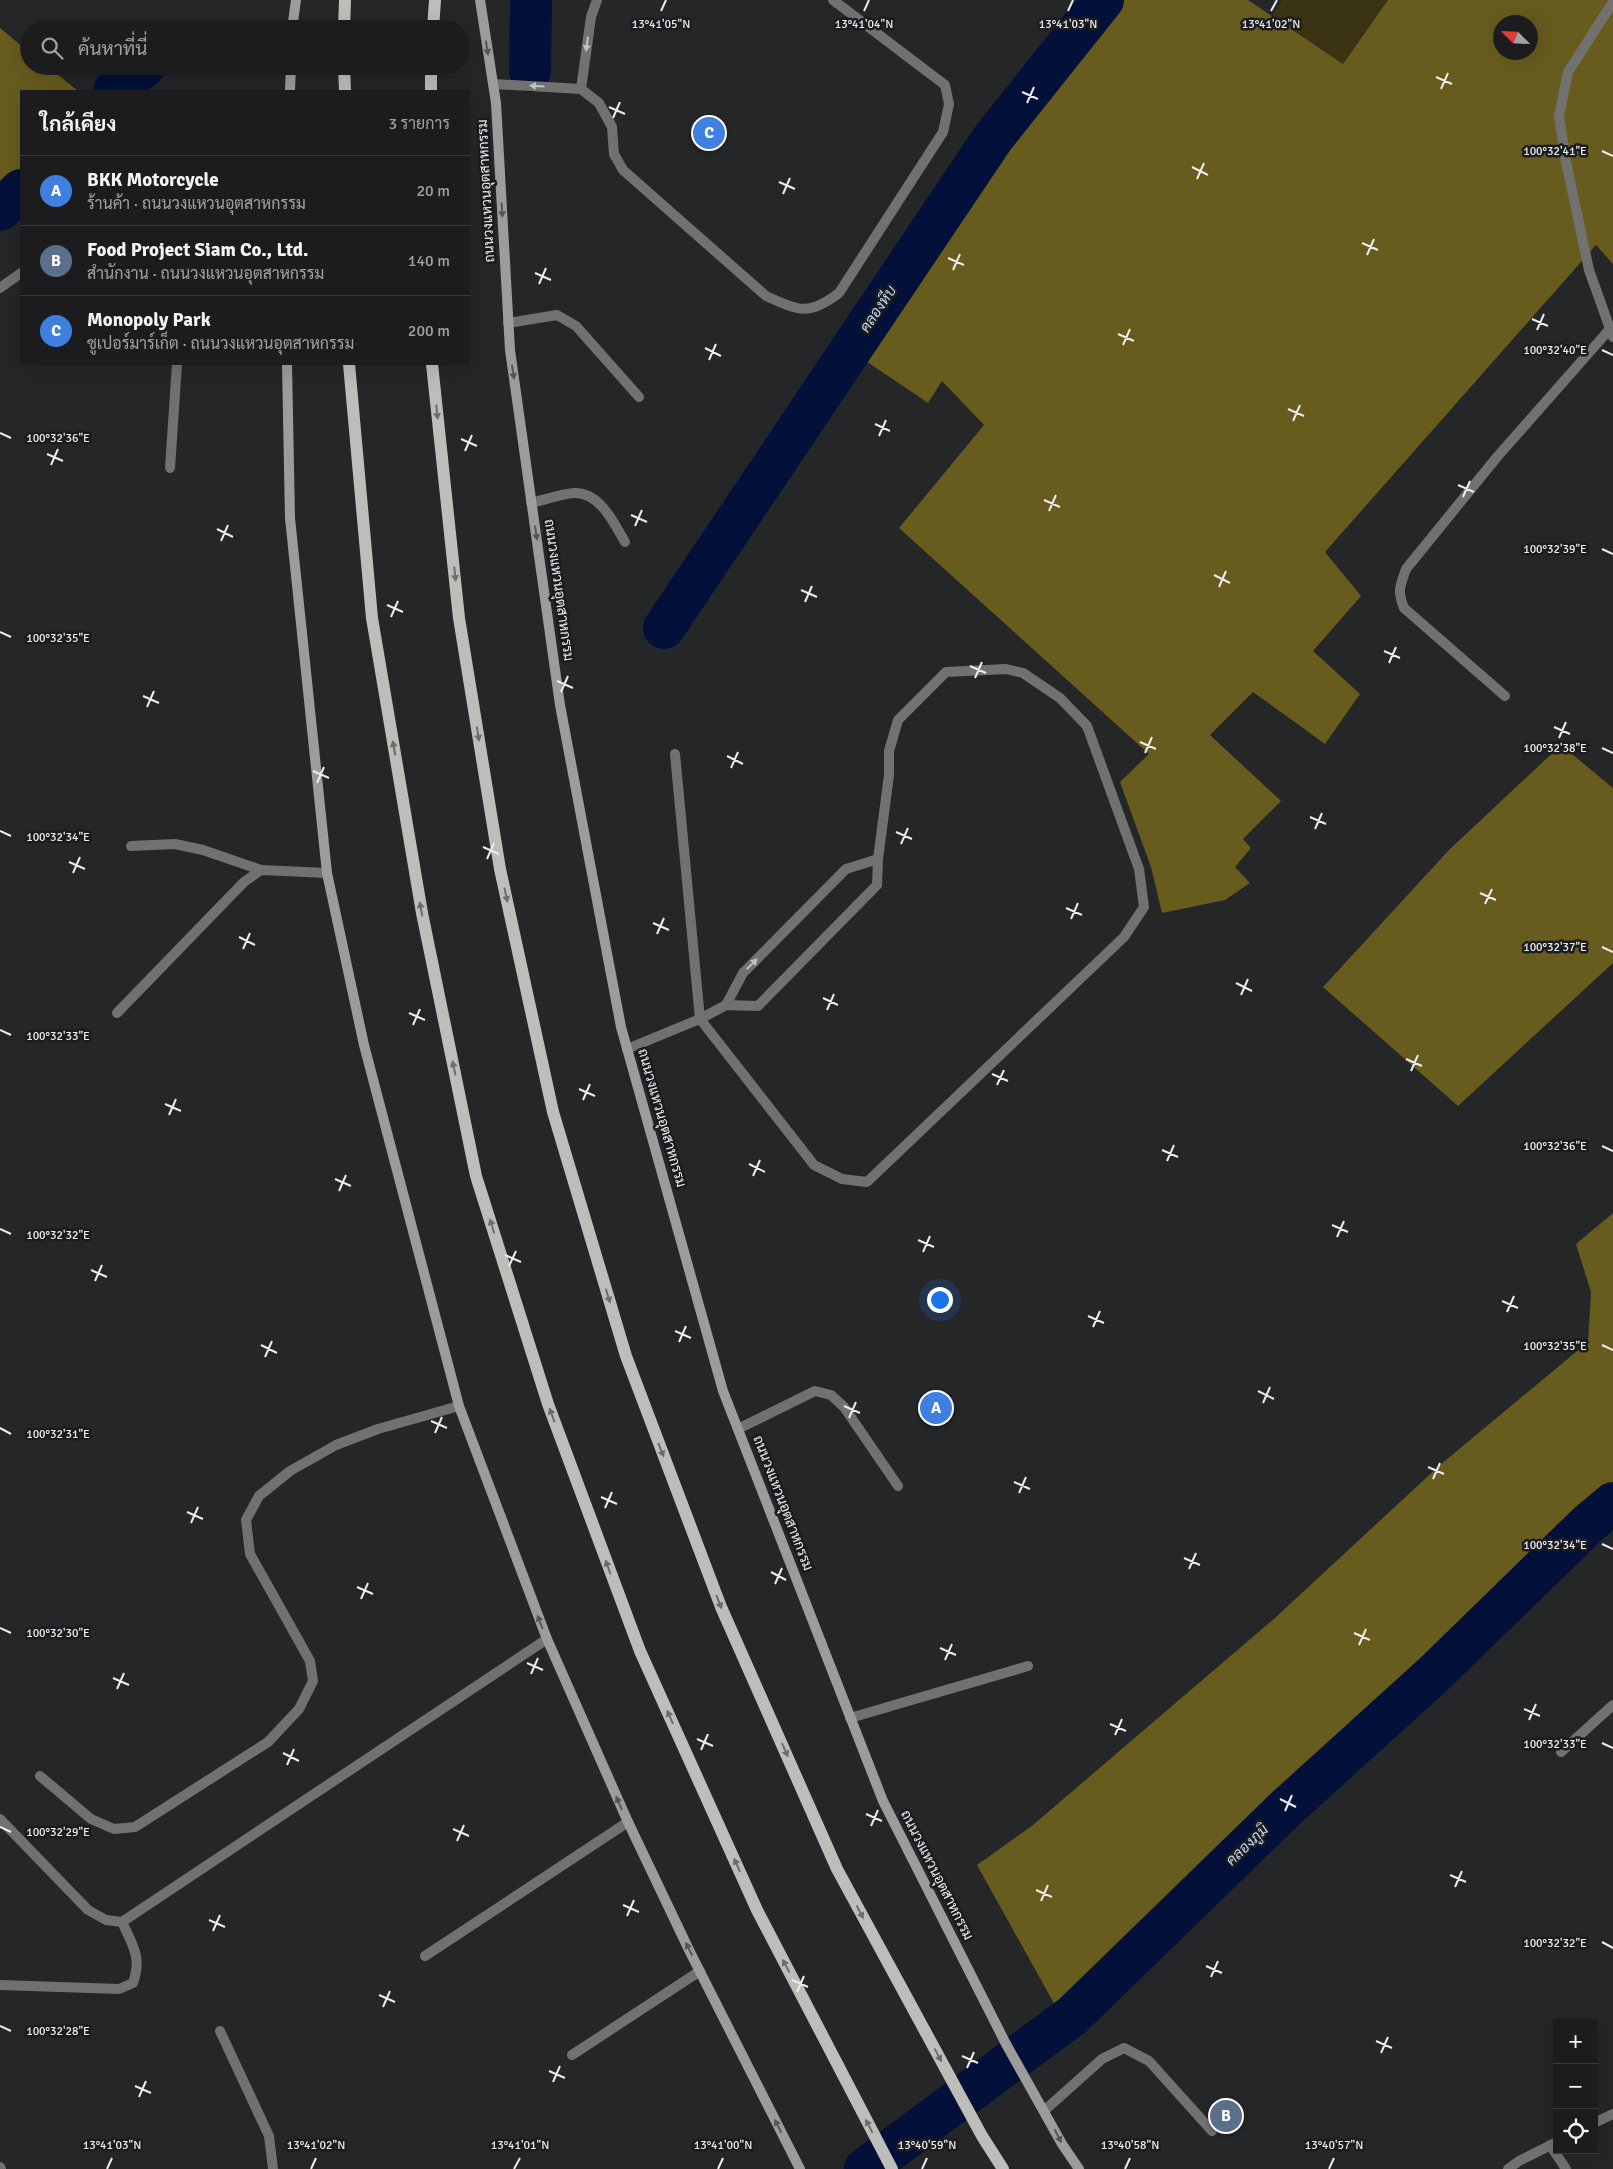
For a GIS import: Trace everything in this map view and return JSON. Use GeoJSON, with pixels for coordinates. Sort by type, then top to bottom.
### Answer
{"type":"FeatureCollection","features":[{"type":"Feature","properties":{"kind":"main road"},"geometry":{"type":"LineString","coordinates":[[293,20],[296,0]]}},
{"type":"Feature","properties":{"kind":"main road"},"geometry":{"type":"LineString","coordinates":[[344,0],[344,20]]}},
{"type":"Feature","properties":{"kind":"main road"},"geometry":{"type":"LineString","coordinates":[[434,20],[435,0]]}},
{"type":"Feature","properties":{"kind":"main road","name":"ถนนวงแหวนอุตสาหกรรม"},"geometry":{"type":"LineString","coordinates":[[480,0],[496,103],[510,350],[531,503],[560,705],[621,1027],[627,1050],[723,1391],[883,1801],[1006,2044],[1045,2110],[1062,2144],[1079,2169]]}},
{"type":"Feature","properties":{"kind":"main road"},"geometry":{"type":"LineString","coordinates":[[290,90],[291,75]]}},
{"type":"Feature","properties":{"kind":"main road"},"geometry":{"type":"LineString","coordinates":[[344,75],[345,90]]}},
{"type":"Feature","properties":{"kind":"main road"},"geometry":{"type":"LineString","coordinates":[[431,75],[431,90]]}},
{"type":"Feature","properties":{"kind":"main road"},"geometry":{"type":"LineString","coordinates":[[287,365],[290,518],[327,873],[364,1045],[459,1406],[547,1639],[628,1822],[700,1971],[800,2169]]}},
{"type":"Feature","properties":{"kind":"main road"},"geometry":{"type":"LineString","coordinates":[[349,365],[372,618],[422,913],[476,1176],[548,1404],[640,1651],[757,1910],[892,2169]]}},
{"type":"Feature","properties":{"kind":"main road"},"geometry":{"type":"LineString","coordinates":[[432,365],[459,618],[500,869],[553,1112],[629,1366],[721,1607],[837,1869],[982,2136],[1003,2169]]}},
{"type":"Feature","properties":{"kind":"street"},"geometry":{"type":"LineString","coordinates":[[581,89],[591,17],[597,0]]}},
{"type":"Feature","properties":{"kind":"street"},"geometry":{"type":"LineString","coordinates":[[493,84],[581,89],[599,103],[612,127],[614,154],[623,170],[766,296],[790,307],[810,309],[821,306],[839,294],[943,132],[949,104],[945,85],[833,0]]}},
{"type":"Feature","properties":{"kind":"street"},"geometry":{"type":"LineString","coordinates":[[1506,696],[1404,608],[1399,594],[1400,584],[1406,569],[1497,457],[1611,333],[1590,270],[1566,162],[1559,116],[1568,72],[1613,2]]}},
{"type":"Feature","properties":{"kind":"street"},"geometry":{"type":"LineString","coordinates":[[0,288],[20,274]]}},
{"type":"Feature","properties":{"kind":"street"},"geometry":{"type":"LineString","coordinates":[[508,323],[556,315],[576,326],[640,397]]}},
{"type":"Feature","properties":{"kind":"street"},"geometry":{"type":"LineString","coordinates":[[170,468],[177,365]]}},
{"type":"Feature","properties":{"kind":"street"},"geometry":{"type":"LineString","coordinates":[[531,503],[575,493],[594,498],[609,514],[626,542]]}},
{"type":"Feature","properties":{"kind":"street"},"geometry":{"type":"LineString","coordinates":[[627,1050],[700,1019],[726,1005],[758,1006],[877,885],[878,859],[889,776],[889,751],[898,720],[946,672],[1006,670],[1023,673],[1060,698],[1087,726],[1139,869],[1144,907],[1124,937],[867,1182],[842,1179],[814,1165],[700,1019],[675,754]]}},
{"type":"Feature","properties":{"kind":"street"},"geometry":{"type":"LineString","coordinates":[[131,846],[175,844],[227,857],[261,870],[327,873]]}},
{"type":"Feature","properties":{"kind":"street"},"geometry":{"type":"LineString","coordinates":[[726,1005],[743,973],[846,868],[878,859]]}},
{"type":"Feature","properties":{"kind":"street"},"geometry":{"type":"LineString","coordinates":[[117,1013],[244,882],[261,870]]}},
{"type":"Feature","properties":{"kind":"street"},"geometry":{"type":"LineString","coordinates":[[738,1429],[815,1391],[831,1395],[844,1407],[898,1486]]}},
{"type":"Feature","properties":{"kind":"street"},"geometry":{"type":"LineString","coordinates":[[40,1776],[91,1819],[114,1829],[135,1827],[268,1742],[299,1709],[313,1681],[310,1661],[250,1554],[246,1520],[255,1504],[260,1496],[290,1471],[336,1445],[378,1429],[459,1406]]}},
{"type":"Feature","properties":{"kind":"street"},"geometry":{"type":"LineString","coordinates":[[0,1819],[88,1910],[106,1920],[122,1922],[547,1639]]}},
{"type":"Feature","properties":{"kind":"street"},"geometry":{"type":"LineString","coordinates":[[850,1718],[1028,1666]]}},
{"type":"Feature","properties":{"kind":"street"},"geometry":{"type":"LineString","coordinates":[[1561,1752],[1613,1705]]}},
{"type":"Feature","properties":{"kind":"street"},"geometry":{"type":"LineString","coordinates":[[425,1956],[628,1822]]}},
{"type":"Feature","properties":{"kind":"street"},"geometry":{"type":"LineString","coordinates":[[0,1985],[119,1988],[133,1983],[138,1969],[137,1956],[122,1922]]}},
{"type":"Feature","properties":{"kind":"street"},"geometry":{"type":"LineString","coordinates":[[572,2055],[700,1971]]}},
{"type":"Feature","properties":{"kind":"street"},"geometry":{"type":"LineString","coordinates":[[220,2031],[269,2136],[273,2169]]}},
{"type":"Feature","properties":{"kind":"street"},"geometry":{"type":"LineString","coordinates":[[1045,2110],[1102,2059],[1124,2048],[1149,2061],[1212,2131]]}},
{"type":"Feature","properties":{"kind":"street"},"geometry":{"type":"LineString","coordinates":[[1598,2121],[1613,2114]]}},
{"type":"Feature","properties":{"kind":"street"},"geometry":{"type":"LineString","coordinates":[[1508,2169],[1519,2161],[1553,2144]]}},
{"type":"Feature","properties":{"kind":"street"},"geometry":{"type":"LineString","coordinates":[[1558,2154],[1566,2169]]}},
{"type":"Feature","properties":{"kind":"shaded area"},"geometry":{"type":"Polygon","coordinates":[[[1120,0],[1248,0],[1343,64],[1388,0],[1613,0],[1613,264],[1596,245],[1325,552],[1361,596],[1313,651],[1360,694],[1325,744],[1253,692],[1210,735],[1281,801],[1243,839],[1251,848],[1235,867],[1250,883],[1225,900],[1162,913],[1151,867],[1120,782],[1149,754],[899,528],[984,425],[942,381],[928,403],[863,359],[996,154],[1013,137],[1120,0]]]}},
{"type":"Feature","properties":{"kind":"shaded area"},"geometry":{"type":"Polygon","coordinates":[[[1282,0],[1388,0],[1343,64],[1272,16],[1282,0]]]}},
{"type":"Feature","properties":{"kind":"shaded area"},"geometry":{"type":"Polygon","coordinates":[[[0,28],[20,45],[20,75],[58,75],[77,90],[20,90],[20,177],[0,196],[0,28]]]}},
{"type":"Feature","properties":{"kind":"shaded area"},"geometry":{"type":"Polygon","coordinates":[[[1561,745],[1613,788],[1613,963],[1458,1106],[1323,987],[1449,850],[1561,745]]]}},
{"type":"Feature","properties":{"kind":"shaded area"},"geometry":{"type":"Polygon","coordinates":[[[1613,1213],[1613,1483],[1580,1507],[1349,1740],[1056,2007],[977,1865],[1033,1825],[1276,1617],[1440,1465],[1588,1342],[1591,1292],[1576,1244],[1613,1213]]]}},
{"type":"Feature","properties":{"kind":"waterway"},"geometry":{"type":"LineString","coordinates":[[530,71],[531,0]]}},
{"type":"Feature","properties":{"kind":"waterway","name":"คลองหีบ"},"geometry":{"type":"LineString","coordinates":[[664,628],[993,138],[1103,0]]}},
{"type":"Feature","properties":{"kind":"waterway"},"geometry":{"type":"LineString","coordinates":[[115,90],[134,75]]}},
{"type":"Feature","properties":{"kind":"waterway"},"geometry":{"type":"LineString","coordinates":[[0,210],[20,191]]}},
{"type":"Feature","properties":{"kind":"waterway","name":"คลองภูมิ"},"geometry":{"type":"LineString","coordinates":[[865,2169],[1072,2016],[1284,1810],[1435,1673],[1588,1524],[1613,1503]]}},
{"type":"Feature","properties":{"kind":"place","name":"Monopoly Park"},"geometry":{"type":"Point","coordinates":[709,133]}},
{"type":"Feature","properties":{"kind":"place","name":"BKK Motorcycle"},"geometry":{"type":"Point","coordinates":[936,1408]}},
{"type":"Feature","properties":{"kind":"place","name":"Food Project Siam Co., Ltd."},"geometry":{"type":"Point","coordinates":[1226,2116]}}]}
